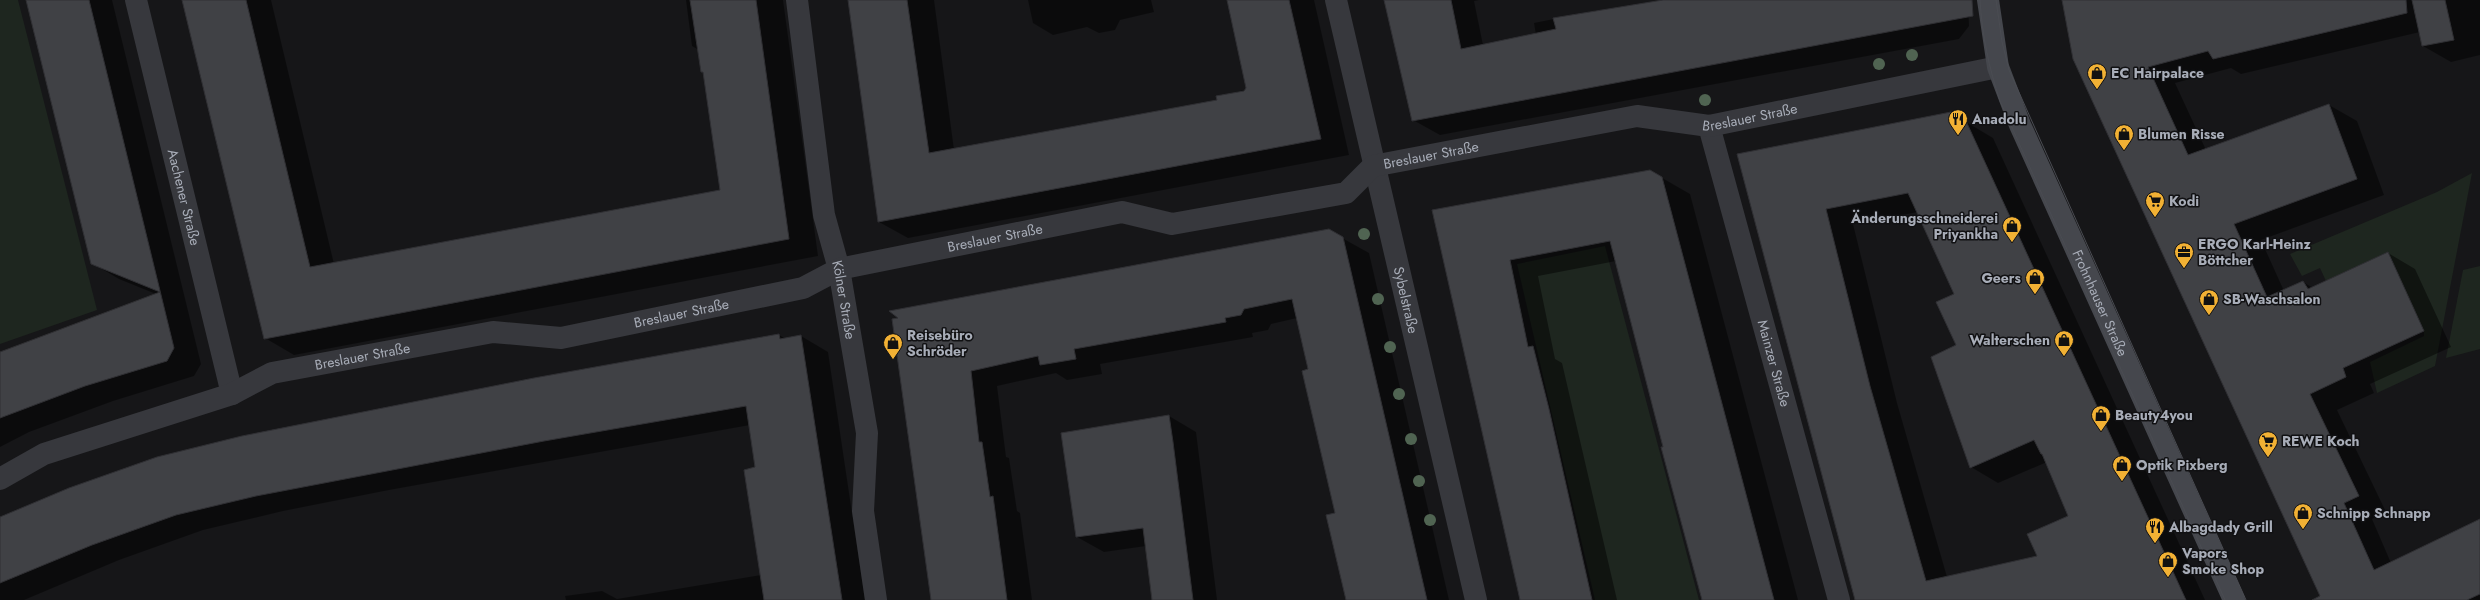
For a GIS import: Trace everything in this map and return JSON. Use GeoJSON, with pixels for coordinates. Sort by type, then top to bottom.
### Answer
{"type":"FeatureCollection","features":[{"type":"Feature","properties":{"kind":"main road","name":"Frohnhauser Straße"},"geometry":{"type":"LineString","coordinates":[[1988,0],[1998,67],[2020,125],[2234,600]]}},
{"type":"Feature","properties":{"kind":"street","name":"Aachener Straße"},"geometry":{"type":"LineString","coordinates":[[136,0],[232,394]]}},
{"type":"Feature","properties":{"kind":"street","name":"Kölner Straße"},"geometry":{"type":"LineString","coordinates":[[797,0],[824,216],[839,269],[867,432],[863,511],[876,600]]}},
{"type":"Feature","properties":{"kind":"street","name":"Sybelstraße"},"geometry":{"type":"LineString","coordinates":[[1336,0],[1373,166],[1476,600]]}},
{"type":"Feature","properties":{"kind":"street","name":"Breslauer Straße"},"geometry":{"type":"LineString","coordinates":[[0,479],[44,454],[232,394],[272,373],[493,332],[561,338],[803,288],[839,269],[1122,212],[1172,224],[1346,193],[1373,166],[1637,116],[1709,126],[1998,67]]}},
{"type":"Feature","properties":{"kind":"street","name":"Mainzer Straße"},"geometry":{"type":"LineString","coordinates":[[1709,126],[1839,600]]}},
{"type":"Feature","properties":{"kind":"shaded area"},"geometry":{"type":"Polygon","coordinates":[[[0,0],[18,0],[97,310],[0,344],[0,0]]]}},
{"type":"Feature","properties":{"kind":"shaded area"},"geometry":{"type":"Polygon","coordinates":[[[2472,173],[2435,366],[2377,393],[2370,362],[2424,336],[2424,331],[2388,252],[2326,281],[2320,268],[2302,276],[2290,254],[2437,192],[2472,173]]]}},
{"type":"Feature","properties":{"kind":"shaded area"},"geometry":{"type":"Polygon","coordinates":[[[1605,246],[1699,600],[1595,600],[1517,264],[1605,246]]]}},
{"type":"Feature","properties":{"kind":"shaded area"},"geometry":{"type":"Polygon","coordinates":[[[2480,266],[2480,349],[2446,358],[2463,270],[2480,266]]]}},
{"type":"Feature","properties":{"kind":"building"},"geometry":{"type":"Polygon","coordinates":[[[26,0],[89,0],[174,348],[167,361],[85,386],[0,418],[0,352],[160,292],[91,264],[26,0]]]}},
{"type":"Feature","properties":{"kind":"building"},"geometry":{"type":"Polygon","coordinates":[[[182,0],[246,0],[310,267],[720,190],[703,72],[701,72],[690,0],[756,0],[789,239],[264,339],[182,0]]]}},
{"type":"Feature","properties":{"kind":"building"},"geometry":{"type":"Polygon","coordinates":[[[848,0],[907,0],[929,153],[1217,100],[1216,96],[1244,91],[1246,88],[1227,0],[1289,0],[1321,139],[878,222],[848,0]]]}},
{"type":"Feature","properties":{"kind":"building"},"geometry":{"type":"Polygon","coordinates":[[[1384,0],[1451,0],[1461,49],[1556,29],[1553,18],[1663,0],[1972,0],[1973,16],[1412,121],[1384,0]]]}},
{"type":"Feature","properties":{"kind":"building"},"geometry":{"type":"Polygon","coordinates":[[[2062,0],[2406,0],[2407,13],[2213,59],[2208,51],[2148,67],[2188,155],[2329,104],[2357,179],[2234,224],[2267,297],[2303,281],[2308,289],[2388,252],[2424,331],[2343,368],[2346,377],[2310,394],[2359,496],[2344,503],[2374,570],[2480,519],[2480,594],[2467,600],[2312,600],[2320,596],[2073,59],[2062,0]]]}},
{"type":"Feature","properties":{"kind":"building"},"geometry":{"type":"Polygon","coordinates":[[[2412,0],[2445,0],[2454,40],[2422,46],[2412,0]]]}},
{"type":"Feature","properties":{"kind":"building"},"geometry":{"type":"Polygon","coordinates":[[[1951,112],[1966,121],[2186,600],[1855,600],[1737,154],[1951,112]],[[1908,193],[1826,209],[1870,386],[1926,581],[2037,556],[2027,534],[2068,516],[2042,454],[2034,440],[1970,468],[1931,357],[1956,345],[1936,302],[1954,294],[1908,193]]]}},
{"type":"Feature","properties":{"kind":"building"},"geometry":{"type":"Polygon","coordinates":[[[1650,170],[1662,177],[1774,600],[1702,600],[1661,447],[1663,447],[1610,241],[1510,260],[1528,347],[1533,346],[1549,409],[1592,600],[1520,600],[1432,210],[1650,170]]]}},
{"type":"Feature","properties":{"kind":"building"},"geometry":{"type":"Polygon","coordinates":[[[1329,229],[1343,237],[1427,600],[1346,600],[1326,515],[1335,513],[1302,371],[1308,369],[1292,299],[1244,309],[1241,315],[1225,318],[1226,322],[1074,349],[1076,359],[1040,365],[1038,356],[971,371],[979,442],[982,442],[990,497],[993,496],[1007,600],[931,600],[892,319],[898,318],[889,311],[1329,229]]]}},
{"type":"Feature","properties":{"kind":"building"},"geometry":{"type":"Polygon","coordinates":[[[779,334],[780,339],[801,335],[842,600],[764,600],[744,470],[755,467],[746,406],[544,441],[256,496],[176,515],[92,545],[0,583],[0,517],[69,488],[157,457],[242,436],[534,378],[779,334]]]}},
{"type":"Feature","properties":{"kind":"building"},"geometry":{"type":"Polygon","coordinates":[[[1169,415],[1193,600],[1152,600],[1143,528],[1076,537],[1061,433],[1169,415]]]}},
{"type":"Feature","properties":{"kind":"tram line"},"geometry":{"type":"LineString","coordinates":[[1980,0],[1982,26],[2000,101],[2225,600]]}},
{"type":"Feature","properties":{"kind":"tram line"},"geometry":{"type":"LineString","coordinates":[[1996,0],[2002,42],[2009,70],[2246,600]]}},
{"type":"Feature","properties":{"kind":"place","name":"EC Hairpalace"},"geometry":{"type":"Point","coordinates":[2097,90]}},
{"type":"Feature","properties":{"kind":"place","name":"Anadolu"},"geometry":{"type":"Point","coordinates":[1958,136]}},
{"type":"Feature","properties":{"kind":"place","name":"Blumen Risse"},"geometry":{"type":"Point","coordinates":[2124,151]}},
{"type":"Feature","properties":{"kind":"place","name":"Kodi"},"geometry":{"type":"Point","coordinates":[2155,218]}},
{"type":"Feature","properties":{"kind":"place","name":"Änderungsschneiderei Priyankha"},"geometry":{"type":"Point","coordinates":[2012,243]}},
{"type":"Feature","properties":{"kind":"place","name":"ERGO Karl-Heinz Böttcher"},"geometry":{"type":"Point","coordinates":[2184,269]}},
{"type":"Feature","properties":{"kind":"place","name":"Geers"},"geometry":{"type":"Point","coordinates":[2035,295]}},
{"type":"Feature","properties":{"kind":"place","name":"SB-Waschsalon"},"geometry":{"type":"Point","coordinates":[2209,316]}},
{"type":"Feature","properties":{"kind":"place","name":"Walterschen"},"geometry":{"type":"Point","coordinates":[2064,357]}},
{"type":"Feature","properties":{"kind":"place","name":"Reisebüro Schröder"},"geometry":{"type":"Point","coordinates":[893,360]}},
{"type":"Feature","properties":{"kind":"place","name":"Beauty4you"},"geometry":{"type":"Point","coordinates":[2101,432]}},
{"type":"Feature","properties":{"kind":"place","name":"REWE Koch"},"geometry":{"type":"Point","coordinates":[2268,458]}},
{"type":"Feature","properties":{"kind":"place","name":"Optik Pixberg"},"geometry":{"type":"Point","coordinates":[2122,482]}},
{"type":"Feature","properties":{"kind":"place","name":"Schnipp Schnapp"},"geometry":{"type":"Point","coordinates":[2303,530]}},
{"type":"Feature","properties":{"kind":"place","name":"Albagdady Grill"},"geometry":{"type":"Point","coordinates":[2155,544]}},
{"type":"Feature","properties":{"kind":"place","name":"Vapors Smoke Shop"},"geometry":{"type":"Point","coordinates":[2168,578]}}]}
